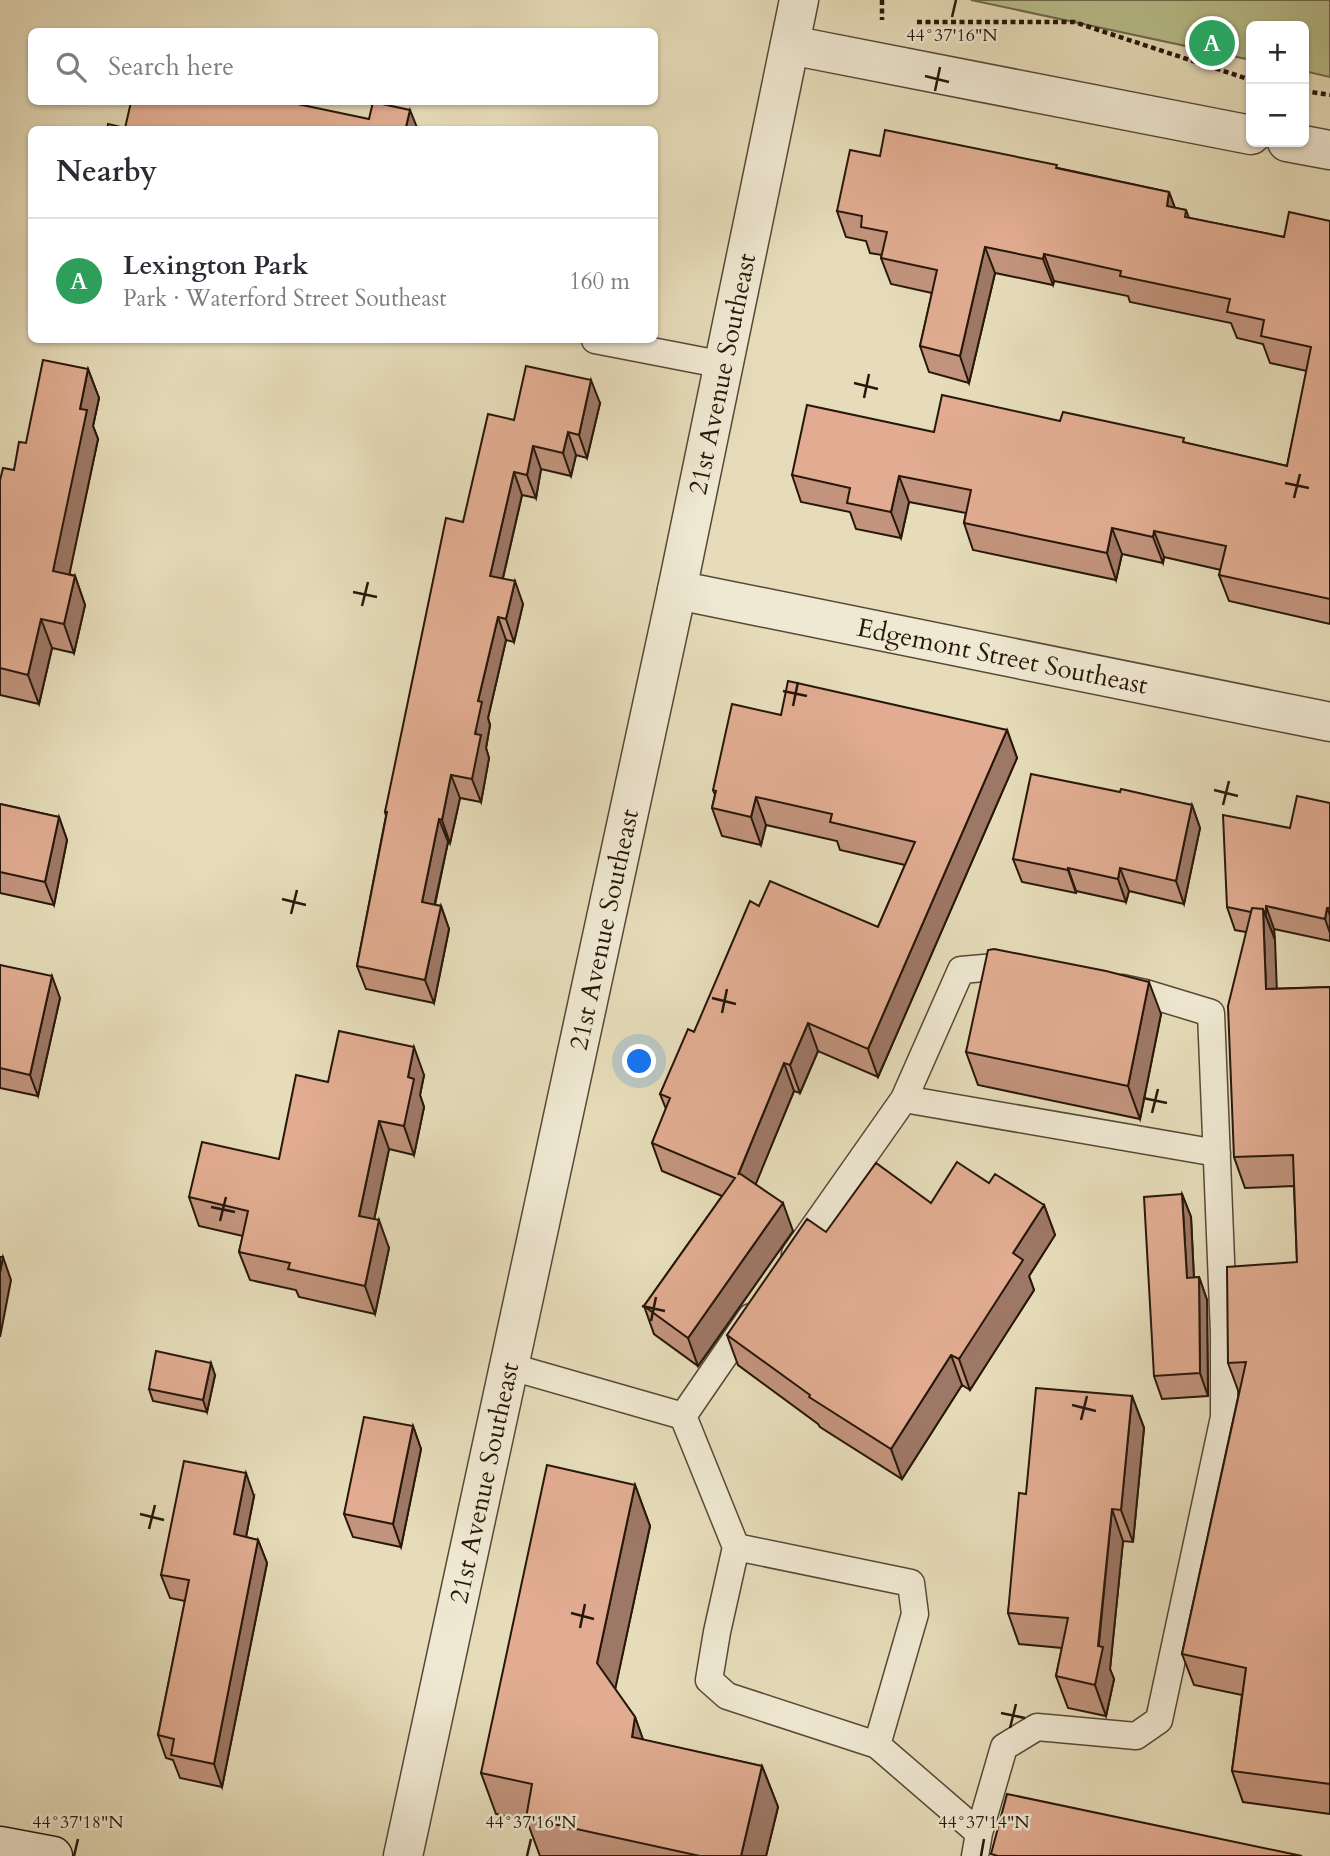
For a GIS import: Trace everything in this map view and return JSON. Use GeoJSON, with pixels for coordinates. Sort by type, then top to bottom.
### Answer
{"type":"FeatureCollection","features":[{"type":"Feature","properties":{"kind":"street","name":"21st Avenue Southeast"},"geometry":{"type":"LineString","coordinates":[[403,1856],[677,590],[799,0]]}},
{"type":"Feature","properties":{"kind":"street"},"geometry":{"type":"LineString","coordinates":[[790,44],[1246,134]]}},
{"type":"Feature","properties":{"kind":"street"},"geometry":{"type":"LineString","coordinates":[[1309,146],[1330,150]]}},
{"type":"Feature","properties":{"kind":"street","name":"Edgemont Street Southeast"},"geometry":{"type":"LineString","coordinates":[[677,590],[1330,722]]}},
{"type":"Feature","properties":{"kind":"street"},"geometry":{"type":"LineString","coordinates":[[0,1846],[53,1856]]}},
{"type":"Feature","properties":{"kind":"lane"},"geometry":{"type":"LineString","coordinates":[[610,343],[724,365]]}},
{"type":"Feature","properties":{"kind":"lane"},"geometry":{"type":"LineString","coordinates":[[785,1269],[904,1099],[961,970],[1007,965],[1045,973]]}},
{"type":"Feature","properties":{"kind":"lane"},"geometry":{"type":"LineString","coordinates":[[682,1416],[736,1547],[709,1680],[727,1696],[877,1745],[977,1844],[1004,1747],[1037,1727],[1136,1736],[1158,1720],[1224,1417],[1224,1333],[1211,1013],[1145,993],[1095,983]]}},
{"type":"Feature","properties":{"kind":"lane"},"geometry":{"type":"LineString","coordinates":[[904,1099],[1217,1153]]}},
{"type":"Feature","properties":{"kind":"lane"},"geometry":{"type":"LineString","coordinates":[[682,1416],[761,1303]]}},
{"type":"Feature","properties":{"kind":"lane"},"geometry":{"type":"LineString","coordinates":[[508,1366],[682,1416]]}},
{"type":"Feature","properties":{"kind":"lane"},"geometry":{"type":"LineString","coordinates":[[736,1547],[911,1583],[915,1614],[877,1745]]}},
{"type":"Feature","properties":{"kind":"path"},"geometry":{"type":"LineString","coordinates":[[882,0],[882,22]]}},
{"type":"Feature","properties":{"kind":"path"},"geometry":{"type":"LineString","coordinates":[[909,22],[1074,22],[1246,78]]}},
{"type":"Feature","properties":{"kind":"path"},"geometry":{"type":"LineString","coordinates":[[1309,92],[1330,94]]}},
{"type":"Feature","properties":{"kind":"green space"},"geometry":{"type":"Polygon","coordinates":[[[971,0],[1330,0],[1330,77],[1309,72],[1309,21],[1246,21],[1246,59],[971,0]]]}},
{"type":"Feature","properties":{"kind":"building"},"geometry":{"type":"Polygon","coordinates":[[[130,105],[302,105],[369,119],[372,105],[410,110],[406,126],[125,126],[130,105]]]}},
{"type":"Feature","properties":{"kind":"building"},"geometry":{"type":"Polygon","coordinates":[[[885,130],[1057,165],[1056,168],[1169,192],[1167,206],[1186,210],[1185,217],[1284,237],[1289,212],[1330,221],[1330,599],[1219,575],[1226,546],[1154,531],[1153,537],[1112,528],[1107,553],[964,523],[971,490],[899,476],[891,512],[847,503],[850,488],[792,475],[807,405],[934,432],[942,395],[1060,421],[1063,412],[1184,438],[1183,442],[1287,466],[1311,347],[1261,336],[1264,320],[1227,312],[1230,299],[1120,276],[1121,271],[1044,254],[1043,259],[985,247],[960,356],[920,346],[937,270],[881,258],[887,232],[861,227],[862,216],[837,211],[850,150],[880,156],[885,130]]]}},
{"type":"Feature","properties":{"kind":"building"},"geometry":{"type":"Polygon","coordinates":[[[43,360],[88,369],[80,409],[87,410],[53,571],[75,576],[64,624],[41,619],[28,675],[0,668],[0,480],[3,468],[14,470],[19,442],[26,443],[43,360]]]}},
{"type":"Feature","properties":{"kind":"building"},"geometry":{"type":"Polygon","coordinates":[[[526,366],[591,380],[579,435],[568,432],[563,453],[533,446],[527,475],[514,472],[490,576],[515,581],[506,619],[498,617],[478,701],[482,702],[475,734],[481,735],[472,779],[451,775],[442,820],[439,819],[422,902],[441,906],[425,980],[357,966],[385,812],[446,518],[463,522],[488,414],[514,420],[526,366]]]}},
{"type":"Feature","properties":{"kind":"building"},"geometry":{"type":"Polygon","coordinates":[[[788,681],[1007,730],[868,1049],[808,1023],[790,1065],[784,1063],[738,1175],[739,1173],[783,1203],[688,1338],[644,1306],[735,1178],[652,1143],[670,1098],[660,1094],[688,1029],[694,1032],[750,901],[759,906],[770,881],[878,927],[915,842],[830,822],[832,814],[756,797],[751,817],[712,808],[716,791],[713,790],[732,704],[781,715],[788,681]]]}},
{"type":"Feature","properties":{"kind":"building"},"geometry":{"type":"Polygon","coordinates":[[[1031,774],[1120,792],[1121,789],[1192,805],[1176,881],[1120,868],[1118,879],[1013,859],[1031,774]]]}},
{"type":"Feature","properties":{"kind":"building"},"geometry":{"type":"Polygon","coordinates":[[[1297,796],[1330,803],[1330,908],[1327,908],[1325,919],[1266,906],[1266,916],[1263,909],[1252,908],[1251,912],[1227,907],[1223,815],[1290,828],[1297,796]]]}},
{"type":"Feature","properties":{"kind":"building"},"geometry":{"type":"Polygon","coordinates":[[[0,804],[59,817],[45,882],[0,872],[0,804]]]}},
{"type":"Feature","properties":{"kind":"building"},"geometry":{"type":"Polygon","coordinates":[[[1252,908],[1263,909],[1266,989],[1330,987],[1330,1784],[1232,1771],[1246,1668],[1182,1654],[1246,1362],[1228,1363],[1227,1267],[1297,1262],[1293,1155],[1234,1157],[1228,1006],[1252,908]]]}},
{"type":"Feature","properties":{"kind":"building"},"geometry":{"type":"Polygon","coordinates":[[[994,949],[1149,982],[1128,1086],[966,1052],[988,950],[994,949]]]}},
{"type":"Feature","properties":{"kind":"building"},"geometry":{"type":"Polygon","coordinates":[[[0,965],[52,976],[30,1075],[0,1068],[0,965]]]}},
{"type":"Feature","properties":{"kind":"building"},"geometry":{"type":"Polygon","coordinates":[[[339,1031],[414,1047],[408,1077],[414,1079],[404,1126],[379,1121],[359,1216],[379,1220],[365,1286],[288,1269],[290,1263],[239,1252],[248,1211],[189,1197],[202,1142],[279,1159],[296,1075],[328,1082],[339,1031]]]}},
{"type":"Feature","properties":{"kind":"building"},"geometry":{"type":"Polygon","coordinates":[[[957,1162],[989,1183],[995,1174],[1044,1205],[1013,1253],[1023,1260],[959,1359],[951,1355],[891,1449],[809,1397],[810,1395],[727,1335],[807,1219],[826,1232],[876,1163],[931,1203],[957,1162]]]}},
{"type":"Feature","properties":{"kind":"building"},"geometry":{"type":"Polygon","coordinates":[[[1182,1194],[1187,1278],[1199,1277],[1200,1373],[1154,1376],[1144,1197],[1182,1194]]]}},
{"type":"Feature","properties":{"kind":"building"},"geometry":{"type":"Polygon","coordinates":[[[156,1351],[211,1363],[203,1400],[149,1389],[156,1351]]]}},
{"type":"Feature","properties":{"kind":"building"},"geometry":{"type":"Polygon","coordinates":[[[1036,1388],[1132,1396],[1121,1510],[1112,1509],[1098,1646],[1103,1647],[1095,1685],[1056,1676],[1068,1618],[1008,1613],[1019,1493],[1026,1494],[1036,1388]]]}},
{"type":"Feature","properties":{"kind":"building"},"geometry":{"type":"Polygon","coordinates":[[[364,1417],[413,1426],[393,1524],[344,1514],[364,1417]]]}},
{"type":"Feature","properties":{"kind":"building"},"geometry":{"type":"Polygon","coordinates":[[[184,1461],[246,1473],[234,1534],[258,1540],[214,1764],[171,1755],[174,1739],[158,1735],[189,1580],[161,1575],[184,1461]]]}},
{"type":"Feature","properties":{"kind":"building"},"geometry":{"type":"Polygon","coordinates":[[[547,1465],[635,1485],[597,1663],[635,1717],[632,1737],[762,1766],[741,1856],[700,1856],[526,1818],[532,1784],[481,1773],[547,1465]]]}},
{"type":"Feature","properties":{"kind":"building"},"geometry":{"type":"Polygon","coordinates":[[[1007,1794],[1302,1856],[998,1856],[991,1854],[1007,1794]]]}},
{"type":"Feature","properties":{"kind":"place","name":"Lexington Park"},"geometry":{"type":"Point","coordinates":[1212,43]}}]}
